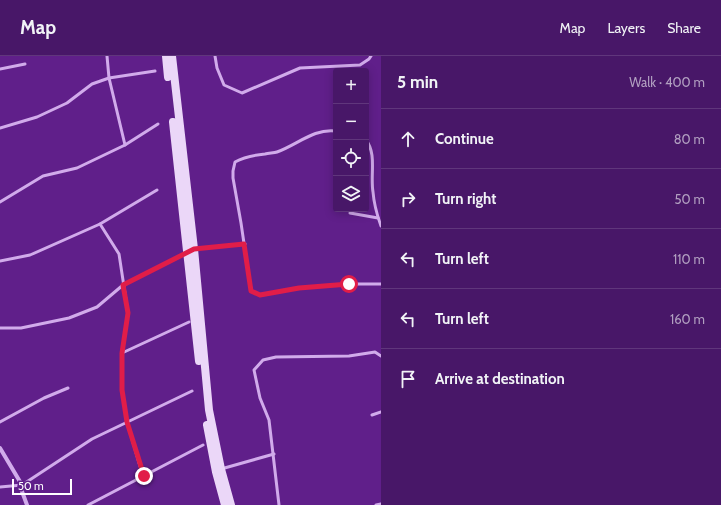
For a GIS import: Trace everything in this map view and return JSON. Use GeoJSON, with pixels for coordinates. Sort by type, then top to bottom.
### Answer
{"type":"FeatureCollection","features":[{"type":"Feature","properties":{"kind":"main road"},"geometry":{"type":"LineString","coordinates":[[166,56],[209,410],[221,469],[231,505]]}},
{"type":"Feature","properties":{"kind":"main road"},"geometry":{"type":"LineString","coordinates":[[172,56],[205,414],[216,472],[225,505]]}},
{"type":"Feature","properties":{"kind":"street"},"geometry":{"type":"LineString","coordinates":[[0,448],[22,485],[20,486],[27,505]]}},
{"type":"Feature","properties":{"kind":"lane"},"geometry":{"type":"LineString","coordinates":[[107,56],[109,78],[126,145]]}},
{"type":"Feature","properties":{"kind":"lane"},"geometry":{"type":"LineString","coordinates":[[215,56],[217,68],[224,85],[242,93],[300,68],[327,66],[350,67],[360,65],[371,56]]}},
{"type":"Feature","properties":{"kind":"lane"},"geometry":{"type":"LineString","coordinates":[[0,69],[25,64]]}},
{"type":"Feature","properties":{"kind":"lane"},"geometry":{"type":"LineString","coordinates":[[0,128],[37,117],[67,103],[92,84],[109,78],[155,71]]}},
{"type":"Feature","properties":{"kind":"lane"},"geometry":{"type":"LineString","coordinates":[[0,202],[43,176],[77,168],[126,145],[158,124]]}},
{"type":"Feature","properties":{"kind":"lane"},"geometry":{"type":"LineString","coordinates":[[333,130],[316,133],[277,152],[243,158],[235,162],[233,178],[251,291],[260,295],[299,288],[349,284],[381,284]]}},
{"type":"Feature","properties":{"kind":"lane"},"geometry":{"type":"LineString","coordinates":[[369,144],[372,149],[372,191],[381,226]]}},
{"type":"Feature","properties":{"kind":"lane"},"geometry":{"type":"LineString","coordinates":[[0,262],[30,255],[100,224],[156,190]]}},
{"type":"Feature","properties":{"kind":"lane"},"geometry":{"type":"LineString","coordinates":[[350,213],[378,218]]}},
{"type":"Feature","properties":{"kind":"lane"},"geometry":{"type":"LineString","coordinates":[[100,224],[119,254],[128,313],[122,353],[122,390],[127,422],[144,476]]}},
{"type":"Feature","properties":{"kind":"lane"},"geometry":{"type":"LineString","coordinates":[[0,328],[21,328],[69,318],[97,306],[123,285],[190,251],[244,244]]}},
{"type":"Feature","properties":{"kind":"lane"},"geometry":{"type":"LineString","coordinates":[[122,353],[189,322]]}},
{"type":"Feature","properties":{"kind":"lane"},"geometry":{"type":"LineString","coordinates":[[279,505],[269,420],[260,398],[254,370],[263,360],[276,357],[349,356],[375,352],[381,356]]}},
{"type":"Feature","properties":{"kind":"lane"},"geometry":{"type":"LineString","coordinates":[[0,422],[44,398],[68,388]]}},
{"type":"Feature","properties":{"kind":"lane"},"geometry":{"type":"LineString","coordinates":[[0,487],[22,485],[92,439],[192,391]]}},
{"type":"Feature","properties":{"kind":"lane"},"geometry":{"type":"LineString","coordinates":[[372,415],[381,412]]}},
{"type":"Feature","properties":{"kind":"lane"},"geometry":{"type":"LineString","coordinates":[[88,505],[202,445]]}},
{"type":"Feature","properties":{"kind":"lane"},"geometry":{"type":"LineString","coordinates":[[221,469],[274,454]]}},
{"type":"Feature","properties":{"kind":"lane"},"geometry":{"type":"LineString","coordinates":[[376,505],[381,504]]}},
{"type":"Feature","properties":{"kind":"route"},"geometry":{"type":"LineString","coordinates":[[144,476],[127,422],[122,390],[122,353],[128,313],[123,285],[194,249],[244,244],[251,291],[260,295],[299,288],[349,284]]}}]}
